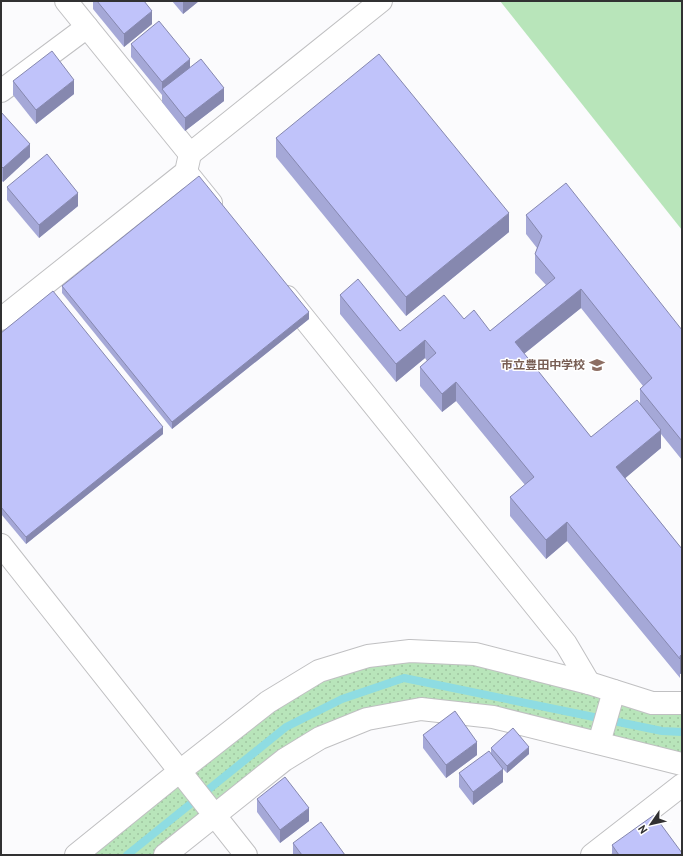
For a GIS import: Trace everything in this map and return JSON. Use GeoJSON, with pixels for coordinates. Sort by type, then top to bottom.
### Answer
{"type":"FeatureCollection","features":[{"type":"Feature","properties":{"kind":"street"},"geometry":{"type":"LineString","coordinates":[[66,1],[188,163],[221,216]]}},
{"type":"Feature","properties":{"kind":"street"},"geometry":{"type":"LineString","coordinates":[[1,319],[381,1]]}},
{"type":"Feature","properties":{"kind":"street"},"geometry":{"type":"LineString","coordinates":[[1,91],[87,27]]}},
{"type":"Feature","properties":{"kind":"street"},"geometry":{"type":"LineString","coordinates":[[276,284],[566,644],[589,684]]}},
{"type":"Feature","properties":{"kind":"street"},"geometry":{"type":"LineString","coordinates":[[1,545],[246,855]]}},
{"type":"Feature","properties":{"kind":"street"},"geometry":{"type":"LineString","coordinates":[[76,855],[268,702],[319,671],[368,656],[410,651],[474,654],[652,702],[682,703]]}},
{"type":"Feature","properties":{"kind":"street"},"geometry":{"type":"LineString","coordinates":[[599,742],[614,691]]}},
{"type":"Feature","properties":{"kind":"street"},"geometry":{"type":"LineString","coordinates":[[165,855],[284,760],[320,738],[367,718],[421,709],[493,717],[599,742],[682,764]]}},
{"type":"Feature","properties":{"kind":"street"},"geometry":{"type":"LineString","coordinates":[[592,855],[682,785]]}},
{"type":"Feature","properties":{"kind":"green space"},"geometry":{"type":"Polygon","coordinates":[[[500,1],[682,1],[682,230],[500,1]]]}},
{"type":"Feature","properties":{"kind":"green space"},"geometry":{"type":"Polygon","coordinates":[[[449,653],[682,703],[682,764],[467,714],[367,719],[284,760],[165,855],[78,855],[319,671],[449,653]]]}},
{"type":"Feature","properties":{"kind":"building"},"geometry":{"type":"Polygon","coordinates":[[[97,1],[144,1],[152,11],[124,34],[97,1]]]}},
{"type":"Feature","properties":{"kind":"building"},"geometry":{"type":"Polygon","coordinates":[[[159,21],[190,59],[162,82],[131,44],[159,21]]]}},
{"type":"Feature","properties":{"kind":"building"},"geometry":{"type":"Polygon","coordinates":[[[52,51],[74,80],[36,110],[13,81],[52,51]]]}},
{"type":"Feature","properties":{"kind":"building"},"geometry":{"type":"Polygon","coordinates":[[[379,54],[509,213],[406,297],[276,138],[379,54]]]}},
{"type":"Feature","properties":{"kind":"building"},"geometry":{"type":"Polygon","coordinates":[[[201,59],[224,88],[185,118],[162,89],[201,59]]]}},
{"type":"Feature","properties":{"kind":"building"},"geometry":{"type":"Polygon","coordinates":[[[1,112],[30,144],[3,168],[1,166],[1,112]]]}},
{"type":"Feature","properties":{"kind":"building"},"geometry":{"type":"Polygon","coordinates":[[[47,154],[78,193],[39,225],[7,187],[47,154]]]}},
{"type":"Feature","properties":{"kind":"building"},"geometry":{"type":"Polygon","coordinates":[[[199,176],[309,312],[172,422],[62,286],[199,176]]]}},
{"type":"Feature","properties":{"kind":"building"},"geometry":{"type":"Polygon","coordinates":[[[566,183],[682,330],[682,441],[640,389],[652,378],[581,289],[515,342],[591,437],[637,400],[661,430],[616,467],[682,549],[682,654],[680,659],[567,522],[546,540],[510,497],[534,477],[456,382],[442,394],[420,367],[436,353],[425,340],[396,364],[340,295],[358,279],[400,331],[444,295],[464,319],[474,310],[490,331],[555,278],[535,254],[542,236],[526,215],[566,183]]]}},
{"type":"Feature","properties":{"kind":"building"},"geometry":{"type":"Polygon","coordinates":[[[53,291],[163,427],[26,537],[1,507],[1,333],[53,291]]]}},
{"type":"Feature","properties":{"kind":"building"},"geometry":{"type":"Polygon","coordinates":[[[455,711],[477,742],[446,765],[423,735],[455,711]]]}},
{"type":"Feature","properties":{"kind":"building"},"geometry":{"type":"Polygon","coordinates":[[[513,728],[529,747],[507,766],[491,748],[513,728]]]}},
{"type":"Feature","properties":{"kind":"building"},"geometry":{"type":"Polygon","coordinates":[[[489,751],[503,769],[473,792],[459,773],[489,751]]]}},
{"type":"Feature","properties":{"kind":"building"},"geometry":{"type":"Polygon","coordinates":[[[285,777],[309,808],[280,830],[257,799],[285,777]]]}},
{"type":"Feature","properties":{"kind":"building"},"geometry":{"type":"Polygon","coordinates":[[[654,815],[682,855],[619,855],[612,845],[654,815]]]}},
{"type":"Feature","properties":{"kind":"building"},"geometry":{"type":"Polygon","coordinates":[[[321,822],[345,855],[302,855],[293,843],[321,822]]]}},
{"type":"Feature","properties":{"kind":"waterway"},"geometry":{"type":"LineString","coordinates":[[127,855],[286,727],[342,699],[404,678],[662,731],[682,732]]}},
{"type":"Feature","properties":{"kind":"place","name":"市立豊田中学校"},"geometry":{"type":"Point","coordinates":[597,365]}}]}
